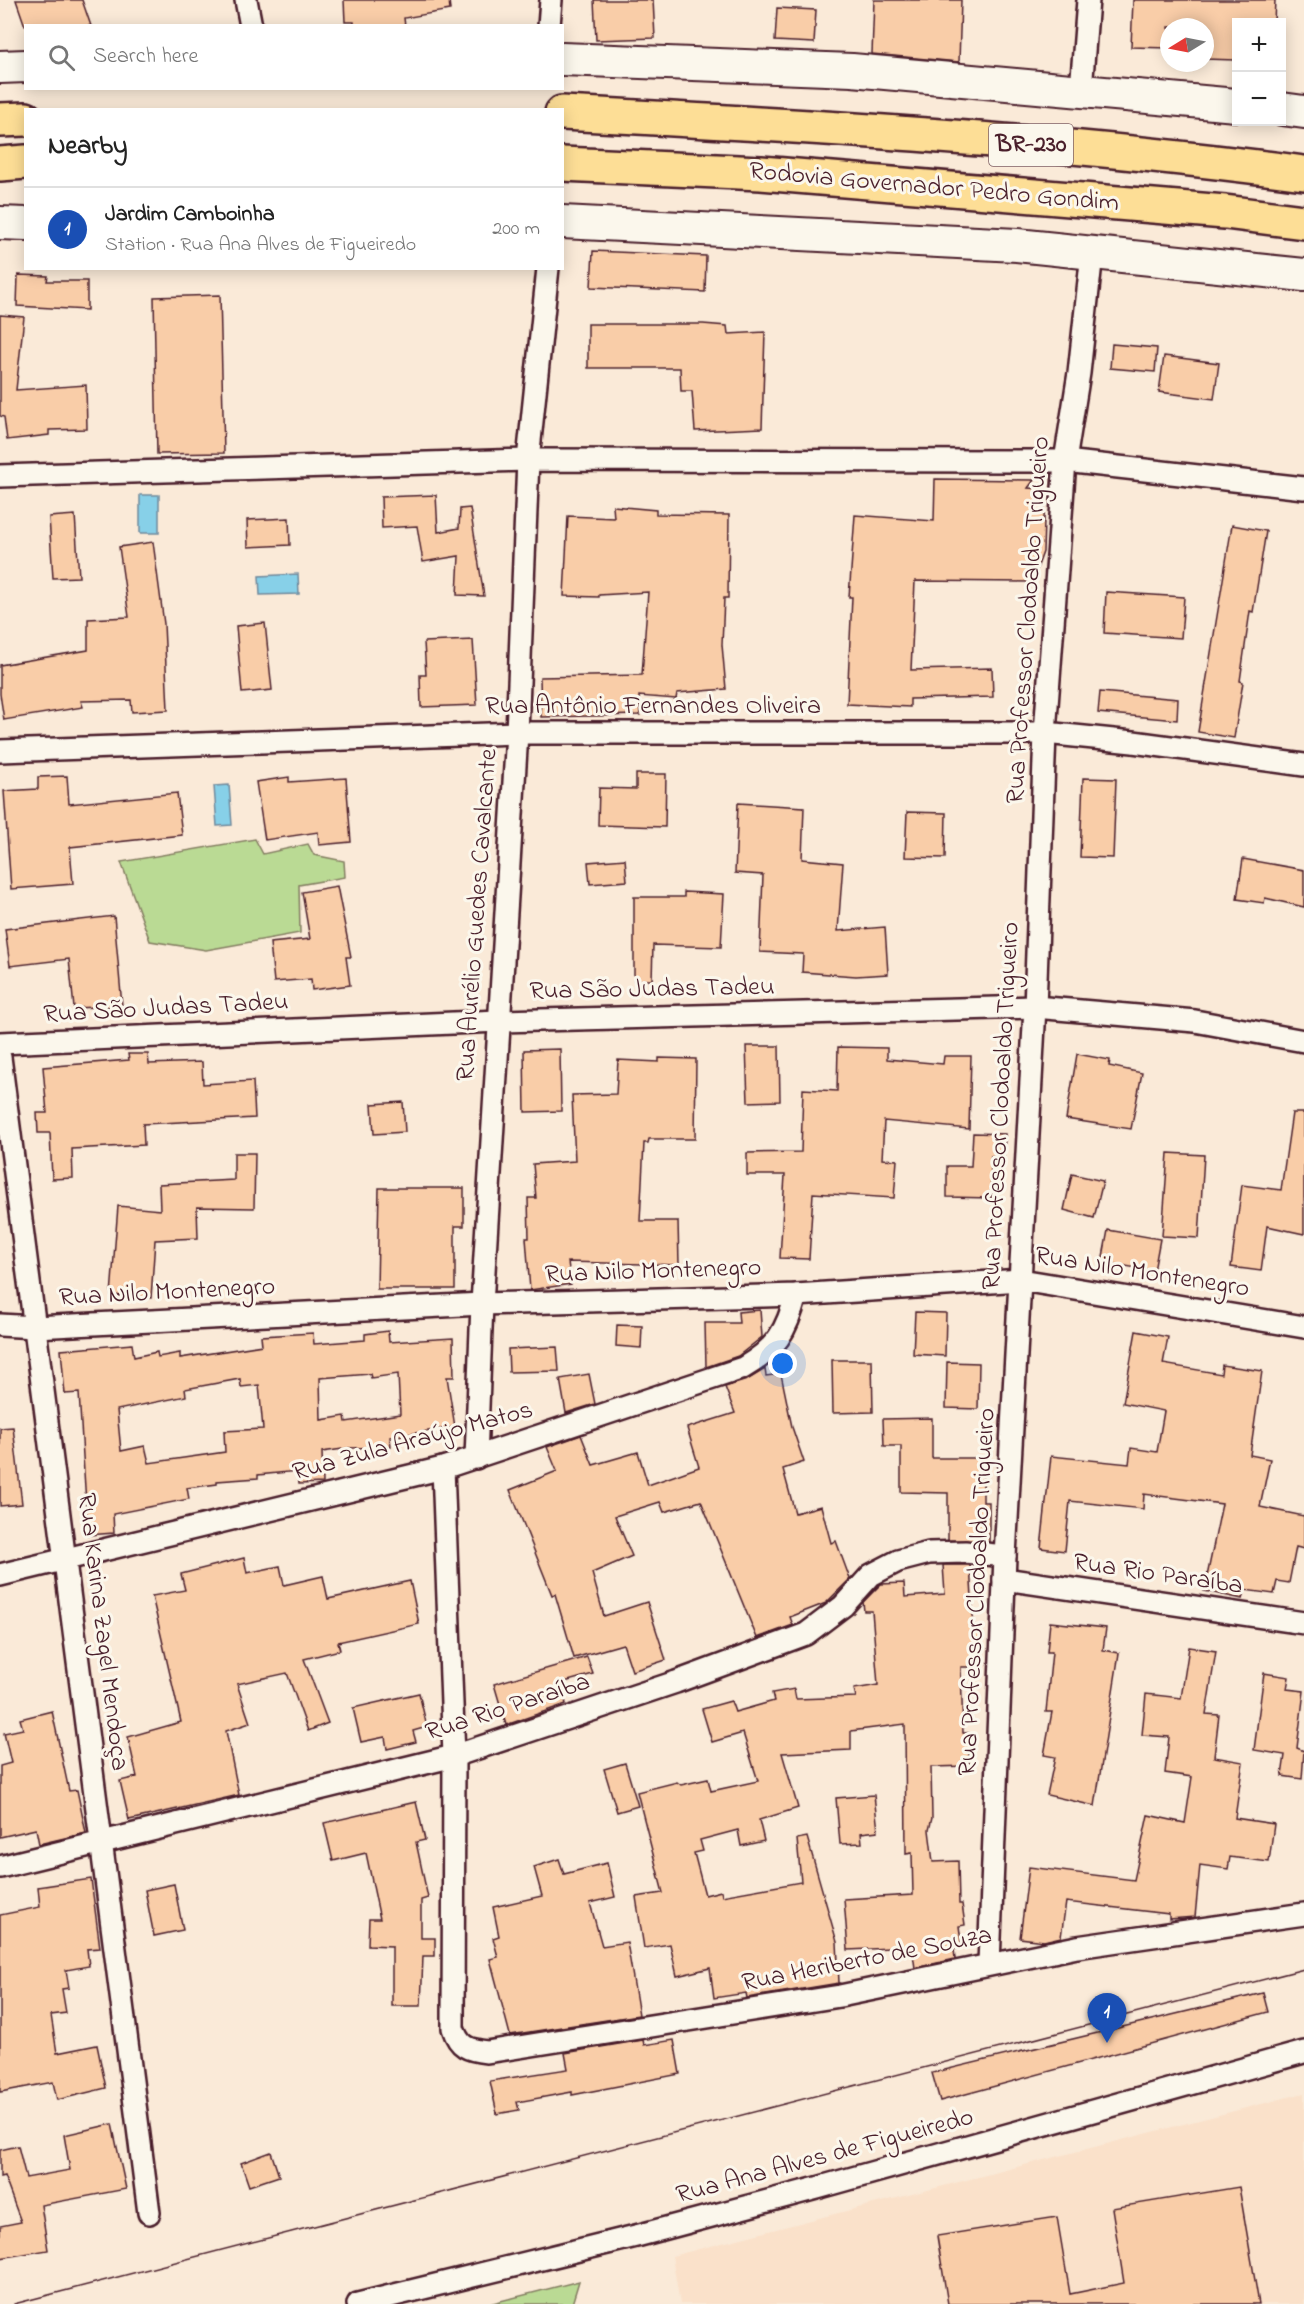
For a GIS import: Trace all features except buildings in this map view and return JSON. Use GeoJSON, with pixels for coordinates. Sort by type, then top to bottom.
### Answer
{"type":"FeatureCollection","features":[{"type":"Feature","properties":{"kind":"highway","name":"Rodovia Governador Pedro Gondim"},"geometry":{"type":"LineString","coordinates":[[564,113],[758,124],[1072,148],[1213,161],[1304,173]]}},
{"type":"Feature","properties":{"kind":"highway"},"geometry":{"type":"LineString","coordinates":[[0,120],[24,119]]}},
{"type":"Feature","properties":{"kind":"highway"},"geometry":{"type":"LineString","coordinates":[[0,164],[24,162]]}},
{"type":"Feature","properties":{"kind":"highway","name":"Rodovia Governador Pedro Gondim"},"geometry":{"type":"LineString","coordinates":[[564,164],[761,173],[1225,212],[1304,222]]}},
{"type":"Feature","properties":{"kind":"street"},"geometry":{"type":"LineString","coordinates":[[246,0],[251,24]]}},
{"type":"Feature","properties":{"kind":"street"},"geometry":{"type":"LineString","coordinates":[[549,24],[551,0]]}},
{"type":"Feature","properties":{"kind":"street"},"geometry":{"type":"LineString","coordinates":[[1081,90],[1088,0]]}},
{"type":"Feature","properties":{"kind":"street"},"geometry":{"type":"LineString","coordinates":[[564,59],[852,70],[1232,105]]}},
{"type":"Feature","properties":{"kind":"street"},"geometry":{"type":"LineString","coordinates":[[0,67],[24,66]]}},
{"type":"Feature","properties":{"kind":"street"},"geometry":{"type":"LineString","coordinates":[[1286,109],[1304,111]]}},
{"type":"Feature","properties":{"kind":"street"},"geometry":{"type":"LineString","coordinates":[[564,222],[1017,245],[1304,275]]}},
{"type":"Feature","properties":{"kind":"street"},"geometry":{"type":"LineString","coordinates":[[0,223],[24,224]]}},
{"type":"Feature","properties":{"kind":"street","name":"Rua Professor Clodoaldo Trigueiro"},"geometry":{"type":"LineString","coordinates":[[989,1964],[1005,1556],[1035,1007],[1045,733],[1065,461],[1079,373],[1092,253]]}},
{"type":"Feature","properties":{"kind":"street","name":"Rua Aurélio Guedes Cavalcante"},"geometry":{"type":"LineString","coordinates":[[476,1458],[498,1021],[517,733],[528,460],[548,270]]}},
{"type":"Feature","properties":{"kind":"street"},"geometry":{"type":"LineString","coordinates":[[0,476],[528,460],[1065,461],[1304,488]]}},
{"type":"Feature","properties":{"kind":"street","name":"Rua Antônio Fernandes Oliveira"},"geometry":{"type":"LineString","coordinates":[[0,751],[517,733],[1045,733],[1133,742],[1304,765]]}},
{"type":"Feature","properties":{"kind":"street","name":"Rua São Judas Tadeu"},"geometry":{"type":"LineString","coordinates":[[0,1043],[498,1021],[1035,1007],[1195,1021],[1304,1041]]}},
{"type":"Feature","properties":{"kind":"street","name":"Rua Karina Zagel Mendoça"},"geometry":{"type":"LineString","coordinates":[[0,1057],[149,2213]]}},
{"type":"Feature","properties":{"kind":"street","name":"Rua Nilo Montenegro"},"geometry":{"type":"LineString","coordinates":[[0,1325],[35,1327],[482,1304],[796,1295],[1021,1280],[1304,1327]]}},
{"type":"Feature","properties":{"kind":"street","name":"Rua Zula Araújo Matos"},"geometry":{"type":"LineString","coordinates":[[0,1575],[443,1468],[743,1368],[756,1360],[780,1337],[789,1323],[796,1295]]}},
{"type":"Feature","properties":{"kind":"street"},"geometry":{"type":"LineString","coordinates":[[443,1468],[454,1756]]}},
{"type":"Feature","properties":{"kind":"street","name":"Rua Rio Paraíba"},"geometry":{"type":"LineString","coordinates":[[0,1867],[102,1840],[454,1756],[676,1682],[806,1634],[843,1606],[871,1575],[898,1561],[929,1553],[965,1552],[1005,1556]]}},
{"type":"Feature","properties":{"kind":"street","name":"Rua Rio Paraíba"},"geometry":{"type":"LineString","coordinates":[[1004,1579],[1304,1623]]}},
{"type":"Feature","properties":{"kind":"street","name":"Rua Heriberto de Souza"},"geometry":{"type":"LineString","coordinates":[[454,1756],[453,2028],[457,2041],[464,2048],[487,2052],[771,2008],[901,1984],[1077,1947],[1304,1914]]}},
{"type":"Feature","properties":{"kind":"street","name":"Rua Ana Alves de Figueiredo"},"geometry":{"type":"LineString","coordinates":[[358,2304],[640,2235],[817,2188],[1304,2052]]}},
{"type":"Feature","properties":{"kind":"shaded area"},"geometry":{"type":"Polygon","coordinates":[[[1304,2093],[1304,2304],[680,2304],[672,2256],[1304,2093]]]}},
{"type":"Feature","properties":{"kind":"green space"},"geometry":{"type":"Polygon","coordinates":[[[255,839],[263,854],[308,844],[314,855],[344,861],[345,877],[299,885],[300,933],[206,950],[150,941],[121,862],[255,839]]]}},
{"type":"Feature","properties":{"kind":"green space"},"geometry":{"type":"Polygon","coordinates":[[[579,2281],[572,2304],[489,2304],[579,2281]]]}},
{"type":"Feature","properties":{"kind":"water"},"geometry":{"type":"Polygon","coordinates":[[[140,495],[159,495],[159,533],[140,533],[140,495]]]}},
{"type":"Feature","properties":{"kind":"water"},"geometry":{"type":"Polygon","coordinates":[[[298,574],[299,594],[260,595],[259,576],[298,574]]]}},
{"type":"Feature","properties":{"kind":"water"},"geometry":{"type":"Polygon","coordinates":[[[229,785],[232,825],[217,826],[214,786],[229,785]]]}},
{"type":"Feature","properties":{"kind":"tram line"},"geometry":{"type":"LineString","coordinates":[[14,2304],[1304,1969]]}},
{"type":"Feature","properties":{"kind":"place","name":"Jardim Camboinha"},"geometry":{"type":"Point","coordinates":[1107,2043]}}]}
